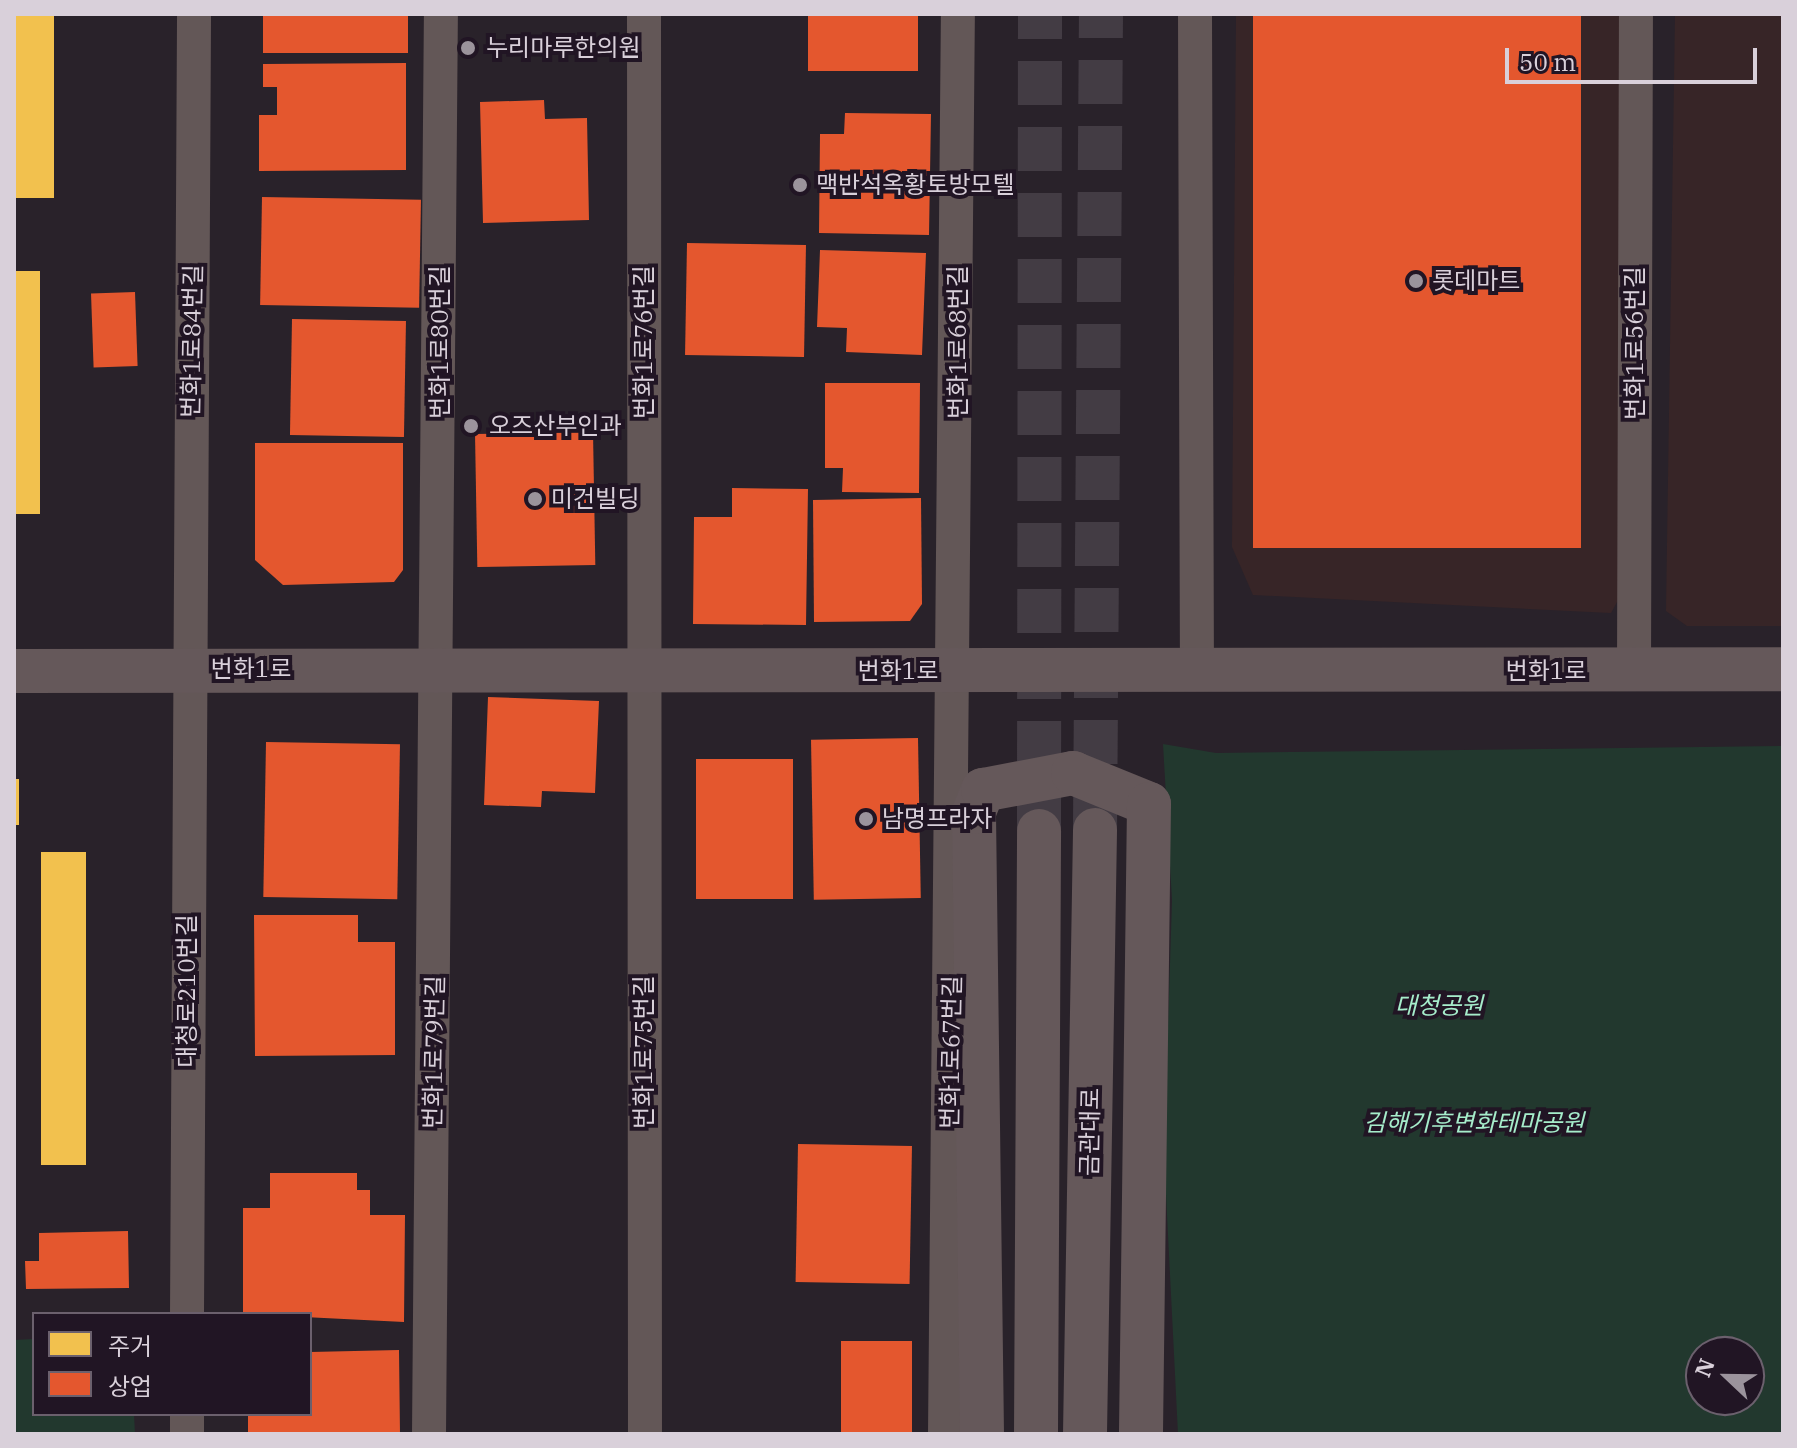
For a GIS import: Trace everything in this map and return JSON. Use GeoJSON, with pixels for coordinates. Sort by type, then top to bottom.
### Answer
{"type":"FeatureCollection","features":[{"type":"Feature","properties":{"kind":"main road","name":"번화1로"},"geometry":{"type":"LineString","coordinates":[[14,671],[188,668],[643,671],[1783,669]]}},
{"type":"Feature","properties":{"kind":"main road"},"geometry":{"type":"LineString","coordinates":[[982,1434],[974,812],[983,790],[1073,773],[1149,804],[1141,1434]]}},
{"type":"Feature","properties":{"kind":"main road","name":"금관대로"},"geometry":{"type":"LineString","coordinates":[[1085,1434],[1095,830]]}},
{"type":"Feature","properties":{"kind":"main road"},"geometry":{"type":"LineString","coordinates":[[1036,1434],[1039,831]]}},
{"type":"Feature","properties":{"kind":"street","name":"번화1로84번길"},"geometry":{"type":"LineString","coordinates":[[188,668],[194,14]]}},
{"type":"Feature","properties":{"kind":"street","name":"번화1로80번길"},"geometry":{"type":"LineString","coordinates":[[439,670],[441,14]]}},
{"type":"Feature","properties":{"kind":"street","name":"번화1로76번길"},"geometry":{"type":"LineString","coordinates":[[643,671],[644,14]]}},
{"type":"Feature","properties":{"kind":"street","name":"번화1로68번길"},"geometry":{"type":"LineString","coordinates":[[957,670],[958,14]]}},
{"type":"Feature","properties":{"kind":"street"},"geometry":{"type":"LineString","coordinates":[[1195,14],[1197,671]]}},
{"type":"Feature","properties":{"kind":"street","name":"번화1로56번길"},"geometry":{"type":"LineString","coordinates":[[1634,671],[1636,14]]}},
{"type":"Feature","properties":{"kind":"street","name":"대청로210번길"},"geometry":{"type":"LineString","coordinates":[[187,1312],[188,668]]}},
{"type":"Feature","properties":{"kind":"street","name":"번화1로79번길"},"geometry":{"type":"LineString","coordinates":[[429,1434],[439,670]]}},
{"type":"Feature","properties":{"kind":"street","name":"번화1로67번길"},"geometry":{"type":"LineString","coordinates":[[945,1434],[957,670]]}},
{"type":"Feature","properties":{"kind":"street","name":"번화1로75번길"},"geometry":{"type":"LineString","coordinates":[[643,671],[645,1434]]}},
{"type":"Feature","properties":{"kind":"shaded area","name":"롯데마트"},"geometry":{"type":"Polygon","coordinates":[[[1236,14],[1627,14],[1627,584],[1611,613],[1253,595],[1232,547],[1236,14]]]}},
{"type":"Feature","properties":{"kind":"shaded area"},"geometry":{"type":"Polygon","coordinates":[[[1675,14],[1783,14],[1783,626],[1687,626],[1666,611],[1675,14]]]}},
{"type":"Feature","properties":{"kind":"green space","name":"김해기후변화테마공원"},"geometry":{"type":"Polygon","coordinates":[[[1163,744],[1216,753],[1783,746],[1783,1434],[1178,1434],[1164,1155],[1172,900],[1163,744]]]}},
{"type":"Feature","properties":{"kind":"green space"},"geometry":{"type":"Polygon","coordinates":[[[32,1339],[32,1416],[134,1416],[135,1434],[14,1434],[14,1340],[32,1339]]]}},
{"type":"Feature","properties":{"kind":"building: 주거"},"geometry":{"type":"Polygon","coordinates":[[[14,14],[54,14],[54,198],[14,198],[14,14]]]}},
{"type":"Feature","properties":{"kind":"building: 주거"},"geometry":{"type":"Polygon","coordinates":[[[14,271],[40,271],[40,514],[14,514],[14,271]]]}},
{"type":"Feature","properties":{"kind":"building: 주거"},"geometry":{"type":"Polygon","coordinates":[[[14,779],[19,779],[19,825],[14,825],[14,779]]]}},
{"type":"Feature","properties":{"kind":"building: 주거"},"geometry":{"type":"Polygon","coordinates":[[[41,852],[86,852],[86,1165],[41,1165],[41,852]]]}},
{"type":"Feature","properties":{"kind":"building: 상업"},"geometry":{"type":"Polygon","coordinates":[[[263,14],[408,14],[408,53],[263,53],[263,14]]]}},
{"type":"Feature","properties":{"kind":"building: 상업"},"geometry":{"type":"Polygon","coordinates":[[[808,14],[918,14],[918,71],[808,71],[808,14]]]}},
{"type":"Feature","properties":{"kind":"building: 상업","name":"롯데마트"},"geometry":{"type":"Polygon","coordinates":[[[1253,14],[1581,14],[1581,548],[1253,548],[1253,14]]]}},
{"type":"Feature","properties":{"kind":"building: 상업"},"geometry":{"type":"Polygon","coordinates":[[[406,63],[406,170],[259,171],[259,115],[277,115],[277,87],[263,87],[263,64],[406,63]]]}},
{"type":"Feature","properties":{"kind":"building: 상업"},"geometry":{"type":"Polygon","coordinates":[[[544,100],[545,119],[587,118],[589,220],[483,223],[480,102],[544,100]]]}},
{"type":"Feature","properties":{"kind":"building: 상업"},"geometry":{"type":"Polygon","coordinates":[[[845,113],[931,114],[929,235],[819,233],[820,134],[844,134],[845,113]]]}},
{"type":"Feature","properties":{"kind":"building: 상업"},"geometry":{"type":"Polygon","coordinates":[[[262,197],[421,200],[419,308],[260,305],[262,197]]]}},
{"type":"Feature","properties":{"kind":"building: 상업"},"geometry":{"type":"Polygon","coordinates":[[[687,243],[806,245],[804,357],[685,355],[687,243]]]}},
{"type":"Feature","properties":{"kind":"building: 상업"},"geometry":{"type":"Polygon","coordinates":[[[820,250],[926,253],[922,355],[846,352],[847,328],[817,327],[820,250]]]}},
{"type":"Feature","properties":{"kind":"building: 상업"},"geometry":{"type":"Polygon","coordinates":[[[135,292],[138,366],[94,367],[91,294],[135,292]]]}},
{"type":"Feature","properties":{"kind":"building: 상업"},"geometry":{"type":"Polygon","coordinates":[[[292,319],[406,321],[404,437],[290,435],[292,319]]]}},
{"type":"Feature","properties":{"kind":"building: 상업"},"geometry":{"type":"Polygon","coordinates":[[[825,383],[920,383],[919,493],[842,492],[843,468],[825,468],[825,383]]]}},
{"type":"Feature","properties":{"kind":"building: 상업","name":"미건빌딩"},"geometry":{"type":"Polygon","coordinates":[[[593,432],[595,565],[477,567],[475,434],[593,432]]]}},
{"type":"Feature","properties":{"kind":"building: 상업"},"geometry":{"type":"Polygon","coordinates":[[[255,443],[403,443],[403,570],[394,582],[283,585],[255,560],[255,443]]]}},
{"type":"Feature","properties":{"kind":"building: 상업"},"geometry":{"type":"Polygon","coordinates":[[[732,488],[808,489],[806,625],[693,624],[694,517],[732,517],[732,488]]]}},
{"type":"Feature","properties":{"kind":"building: 상업"},"geometry":{"type":"Polygon","coordinates":[[[921,498],[922,604],[910,621],[814,622],[813,500],[921,498]]]}},
{"type":"Feature","properties":{"kind":"building: 상업"},"geometry":{"type":"Polygon","coordinates":[[[488,697],[599,701],[595,793],[542,791],[541,807],[484,805],[488,697]]]}},
{"type":"Feature","properties":{"kind":"building: 상업","name":"남명프라자"},"geometry":{"type":"Polygon","coordinates":[[[918,738],[921,898],[814,900],[811,740],[918,738]]]}},
{"type":"Feature","properties":{"kind":"building: 상업"},"geometry":{"type":"Polygon","coordinates":[[[266,742],[400,744],[397,899],[263,897],[266,742]]]}},
{"type":"Feature","properties":{"kind":"building: 상업"},"geometry":{"type":"Polygon","coordinates":[[[696,759],[793,759],[793,899],[696,899],[696,759]]]}},
{"type":"Feature","properties":{"kind":"building: 상업"},"geometry":{"type":"Polygon","coordinates":[[[254,915],[358,915],[358,942],[395,942],[395,1055],[255,1056],[254,915]]]}},
{"type":"Feature","properties":{"kind":"building: 상업"},"geometry":{"type":"Polygon","coordinates":[[[798,1144],[912,1146],[910,1284],[796,1282],[798,1144]]]}},
{"type":"Feature","properties":{"kind":"building: 상업"},"geometry":{"type":"Polygon","coordinates":[[[270,1173],[357,1173],[357,1190],[370,1190],[370,1215],[405,1215],[404,1322],[312,1317],[312,1312],[243,1312],[243,1208],[270,1208],[270,1173]]]}},
{"type":"Feature","properties":{"kind":"building: 상업"},"geometry":{"type":"Polygon","coordinates":[[[128,1231],[129,1288],[26,1289],[25,1261],[39,1261],[39,1233],[128,1231]]]}},
{"type":"Feature","properties":{"kind":"building: 상업"},"geometry":{"type":"Polygon","coordinates":[[[841,1341],[912,1341],[912,1434],[841,1434],[841,1341]]]}},
{"type":"Feature","properties":{"kind":"building: 상업"},"geometry":{"type":"Polygon","coordinates":[[[399,1350],[400,1434],[248,1434],[248,1416],[312,1416],[312,1352],[399,1350]]]}},
{"type":"Feature","properties":{"kind":"tunnel"},"geometry":{"type":"LineString","coordinates":[[1039,831],[1040,14]]}},
{"type":"Feature","properties":{"kind":"tunnel"},"geometry":{"type":"LineString","coordinates":[[1095,830],[1101,14]]}},
{"type":"Feature","properties":{"kind":"place","name":"누리마루한의원"},"geometry":{"type":"Point","coordinates":[468,48]}},
{"type":"Feature","properties":{"kind":"place","name":"맥반석옥황토방모텔"},"geometry":{"type":"Point","coordinates":[800,185]}},
{"type":"Feature","properties":{"kind":"place","name":"롯데마트"},"geometry":{"type":"Point","coordinates":[1416,281]}},
{"type":"Feature","properties":{"kind":"place","name":"오즈산부인과"},"geometry":{"type":"Point","coordinates":[471,426]}},
{"type":"Feature","properties":{"kind":"place","name":"미건빌딩"},"geometry":{"type":"Point","coordinates":[535,499]}},
{"type":"Feature","properties":{"kind":"place","name":"남명프라자"},"geometry":{"type":"Point","coordinates":[866,819]}},
{"type":"Feature","properties":{"kind":"park label","name":"대청공원"},"geometry":{"type":"Point","coordinates":[1439,1006]}}]}
